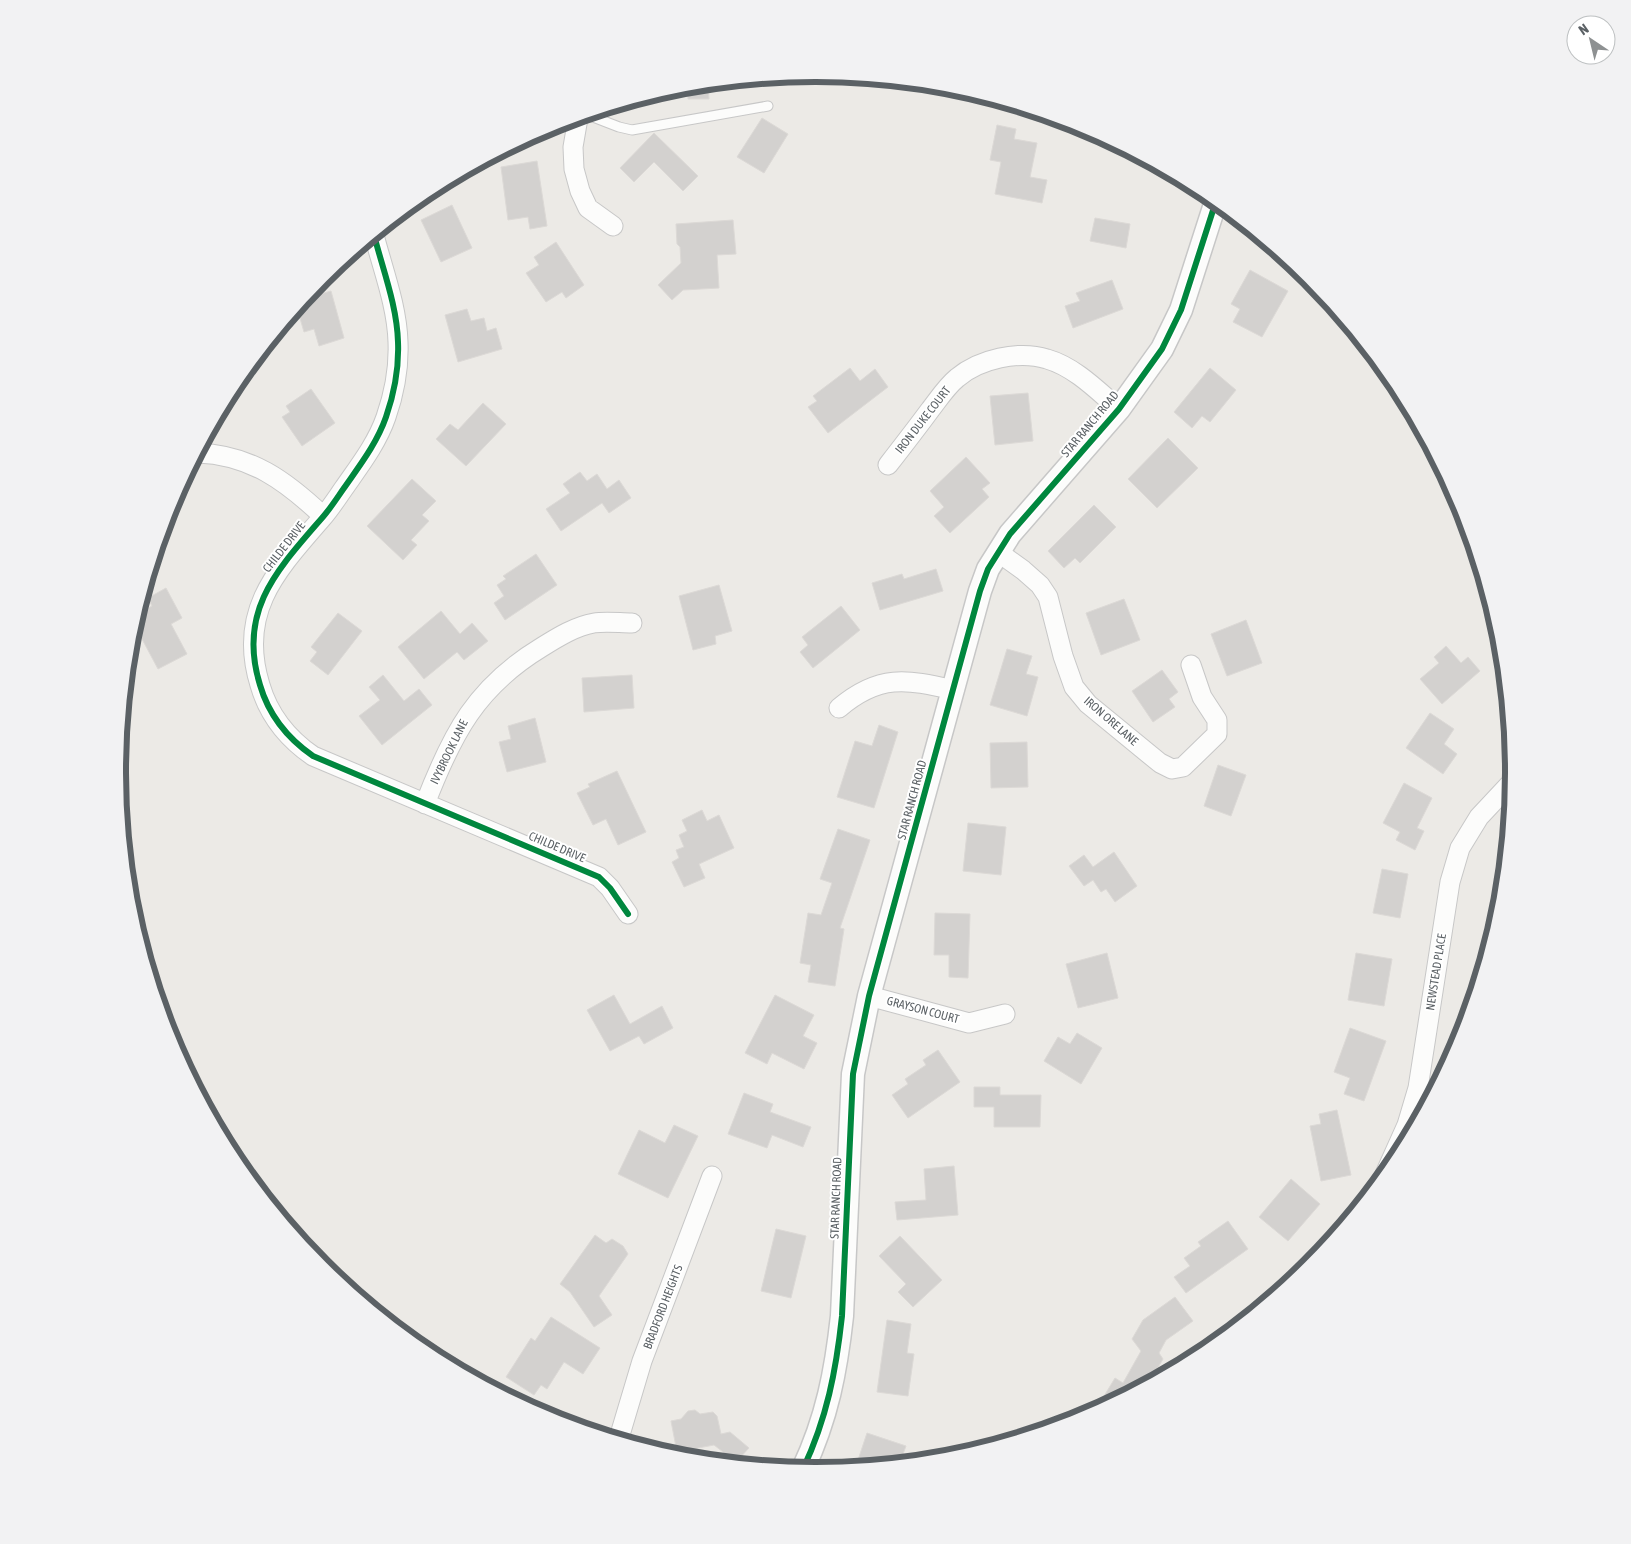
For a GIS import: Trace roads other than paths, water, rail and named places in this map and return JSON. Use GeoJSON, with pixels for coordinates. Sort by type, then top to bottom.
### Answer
{"type":"FeatureCollection","features":[{"type":"Feature","properties":{"kind":"street"},"geometry":{"type":"LineString","coordinates":[[577,125],[574,169],[580,191],[588,208],[613,226]]}},
{"type":"Feature","properties":{"kind":"street","name":"STAR RANCH ROAD"},"geometry":{"type":"LineString","coordinates":[[806,1462],[817,1439],[832,1386],[838,1353],[842,1316],[853,1074],[869,996],[980,591],[988,569],[1010,534],[1119,408],[1162,348],[1181,310],[1214,210]]}},
{"type":"Feature","properties":{"kind":"street","name":"CHILDE DRIVE"},"geometry":{"type":"LineString","coordinates":[[376,242],[389,292],[398,342],[392,395],[387,415],[377,439],[323,516],[275,574],[257,613],[253,634],[254,655],[256,675],[262,692],[278,724],[300,747],[313,756],[599,877],[610,888],[628,914]]}},
{"type":"Feature","properties":{"kind":"street","name":"IRON DUKE COURT"},"geometry":{"type":"LineString","coordinates":[[888,465],[957,378],[971,368],[996,360],[1029,356],[1048,359],[1081,377],[1119,408]]}},
{"type":"Feature","properties":{"kind":"street"},"geometry":{"type":"LineString","coordinates":[[204,453],[238,459],[258,467],[297,492],[323,516]]}},
{"type":"Feature","properties":{"kind":"street","name":"IRON ORE LANE"},"geometry":{"type":"LineString","coordinates":[[998,552],[1040,585],[1048,597],[1063,656],[1074,687],[1088,704],[1160,763],[1172,769],[1183,767],[1217,734],[1217,720],[1202,696],[1191,665]]}},
{"type":"Feature","properties":{"kind":"street","name":"IVYBROOK LANE"},"geometry":{"type":"LineString","coordinates":[[425,804],[439,767],[454,736],[469,711],[494,683],[532,653],[574,630],[594,623],[632,623]]}},
{"type":"Feature","properties":{"kind":"street"},"geometry":{"type":"LineString","coordinates":[[839,708],[864,689],[880,684],[900,681],[920,682],[954,690]]}},
{"type":"Feature","properties":{"kind":"street","name":"NEWSTEAD PLACE"},"geometry":{"type":"LineString","coordinates":[[1405,1130],[1418,1088],[1450,882],[1460,848],[1479,817],[1505,791]]}},
{"type":"Feature","properties":{"kind":"street","name":"GRAYSON COURT"},"geometry":{"type":"LineString","coordinates":[[869,996],[969,1023],[1005,1014]]}},
{"type":"Feature","properties":{"kind":"street","name":"BRADFORD HEIGHTS"},"geometry":{"type":"LineString","coordinates":[[620,1433],[642,1361],[712,1176]]}},
{"type":"Feature","properties":{"kind":"lane"},"geometry":{"type":"LineString","coordinates":[[596,118],[632,130],[768,106]]}}]}
